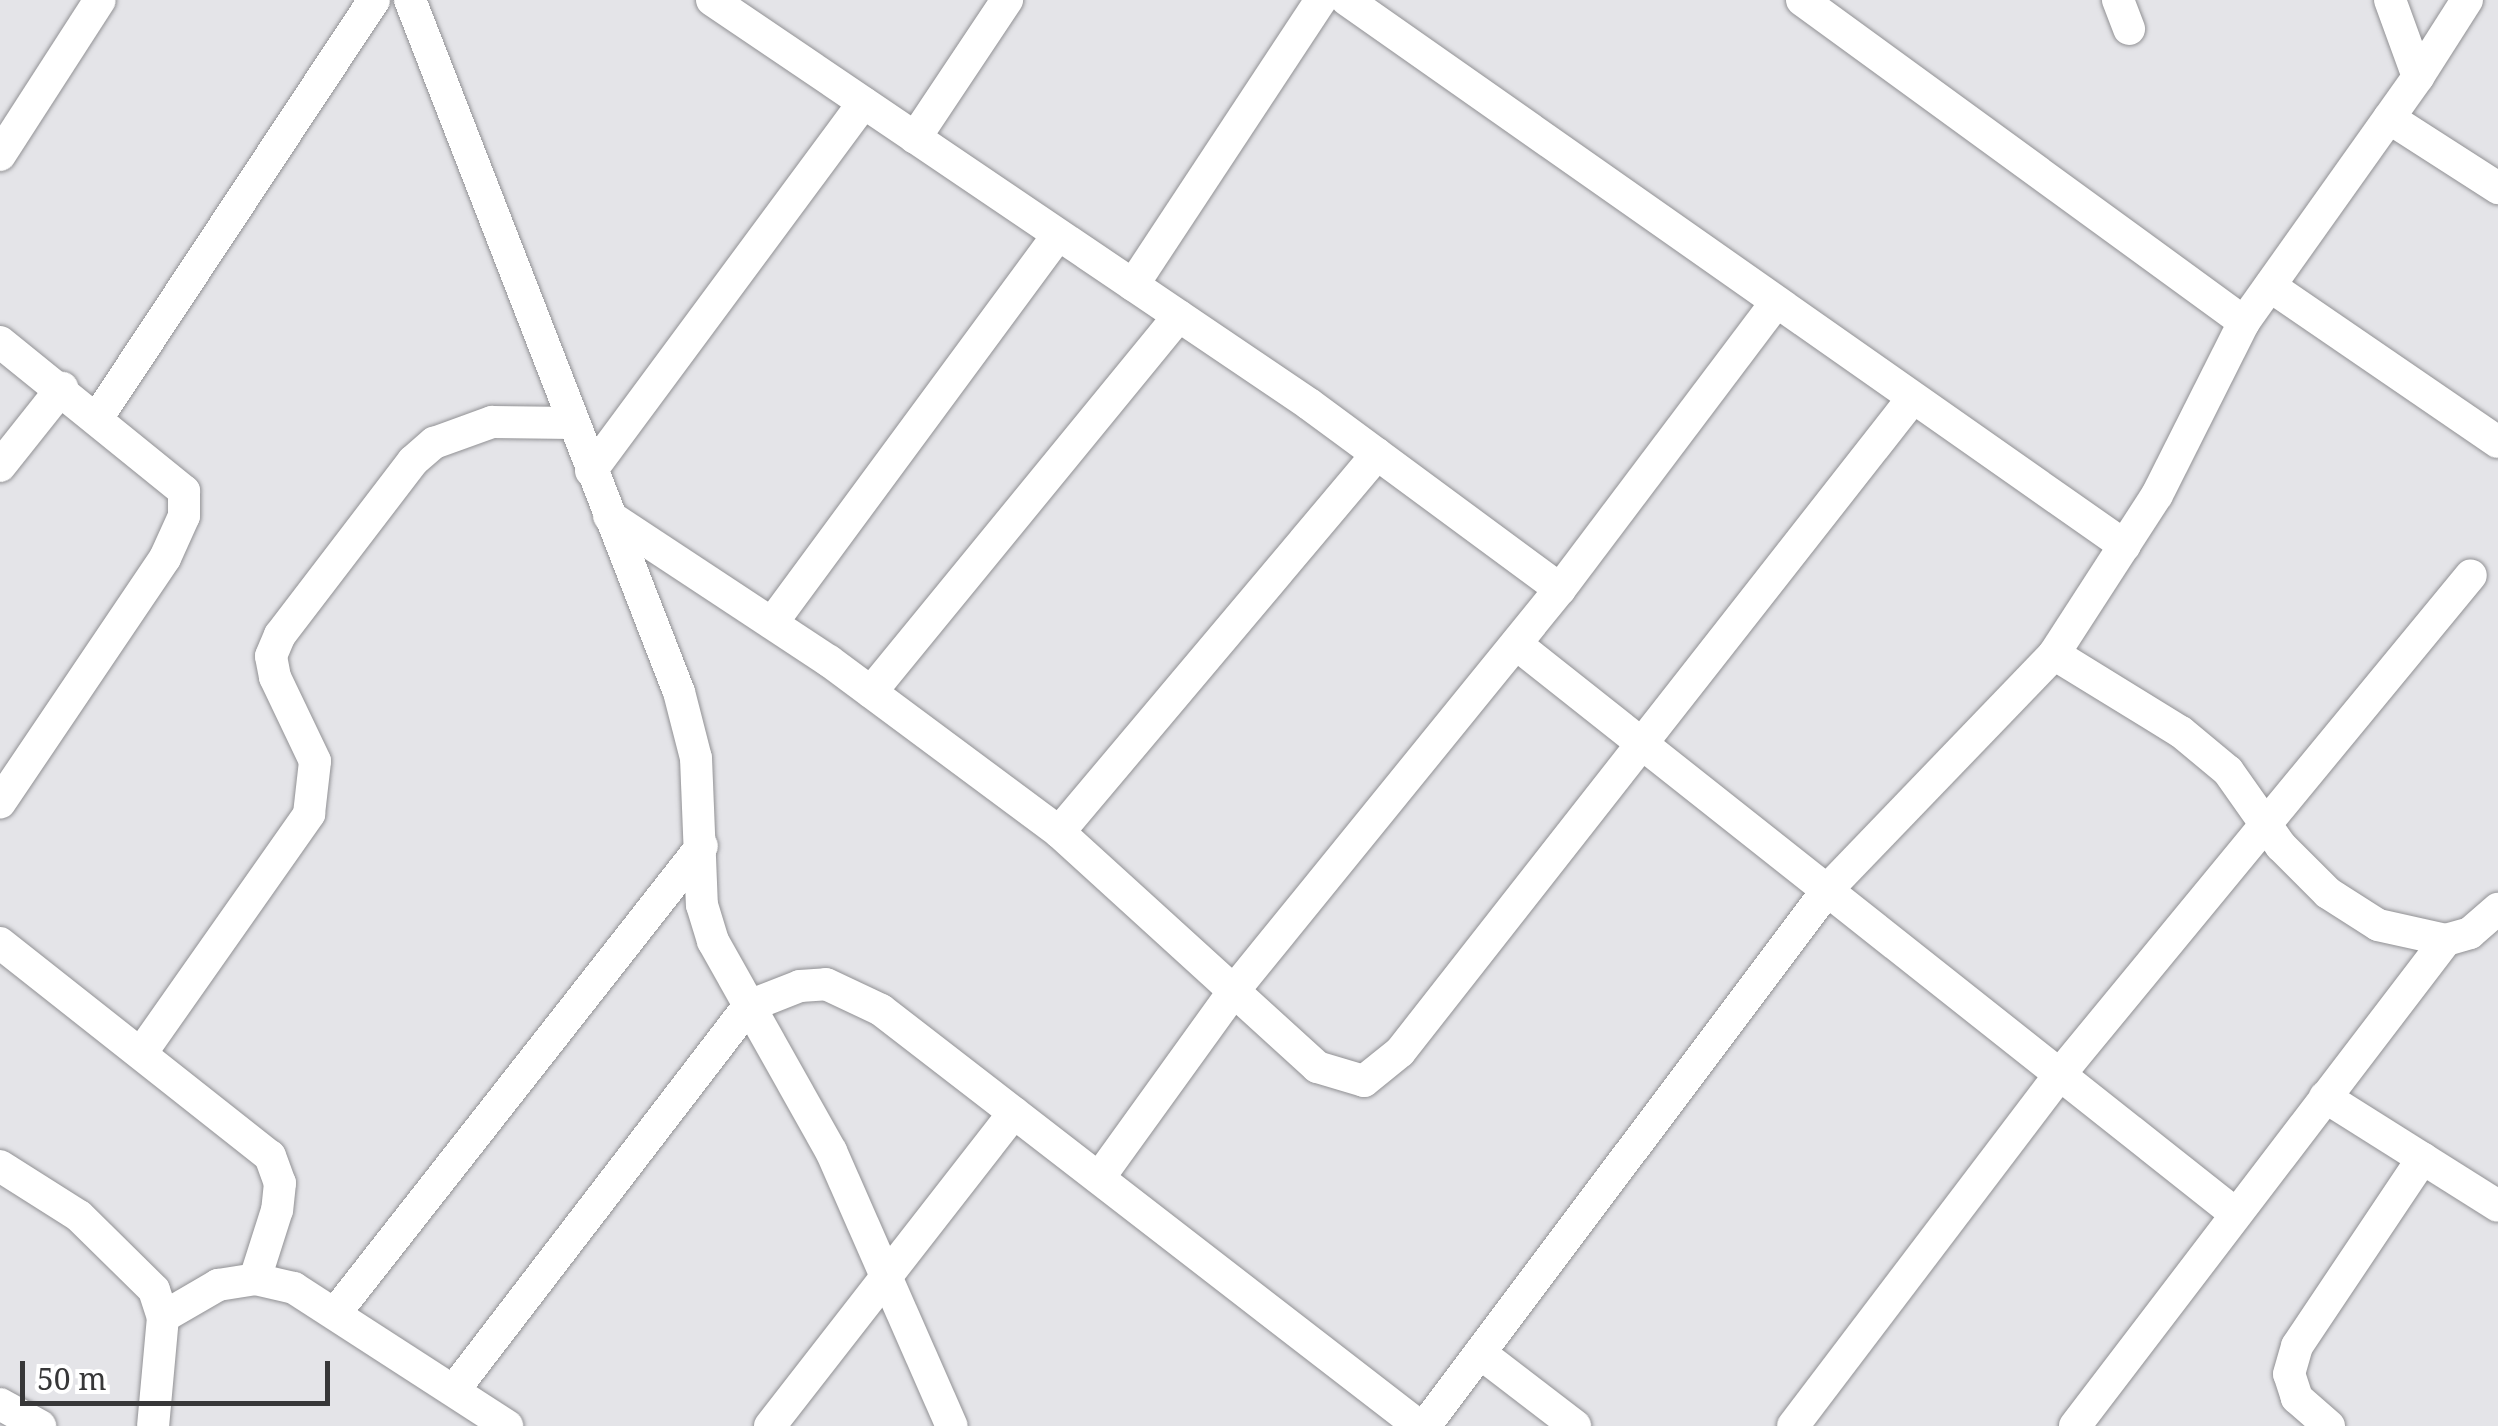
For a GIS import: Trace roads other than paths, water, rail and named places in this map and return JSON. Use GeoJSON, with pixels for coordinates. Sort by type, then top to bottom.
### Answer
{"type":"FeatureCollection","features":[{"type":"Feature","properties":{"kind":"street"},"geometry":{"type":"LineString","coordinates":[[0,155],[100,0]]}},
{"type":"Feature","properties":{"kind":"street"},"geometry":{"type":"LineString","coordinates":[[98,417],[374,0]]}},
{"type":"Feature","properties":{"kind":"street"},"geometry":{"type":"LineString","coordinates":[[410,0],[680,692],[696,758],[702,905],[712,941],[831,1151],[888,1269],[952,1426]]}},
{"type":"Feature","properties":{"kind":"street"},"geometry":{"type":"LineString","coordinates":[[712,0],[1378,454],[1560,589]]}},
{"type":"Feature","properties":{"kind":"street"},"geometry":{"type":"LineString","coordinates":[[915,138],[1007,0]]}},
{"type":"Feature","properties":{"kind":"street"},"geometry":{"type":"LineString","coordinates":[[1132,285],[1322,0]]}},
{"type":"Feature","properties":{"kind":"street"},"geometry":{"type":"LineString","coordinates":[[1347,0],[2125,546]]}},
{"type":"Feature","properties":{"kind":"street"},"geometry":{"type":"LineString","coordinates":[[1802,0],[2244,322]]}},
{"type":"Feature","properties":{"kind":"street"},"geometry":{"type":"LineString","coordinates":[[2390,0],[2418,77]]}},
{"type":"Feature","properties":{"kind":"street"},"geometry":{"type":"LineString","coordinates":[[454,1390],[750,1006],[800,986],[849,989],[1422,1426],[1828,889],[2054,654],[2125,546],[2244,322],[2418,77],[2467,0]]}},
{"type":"Feature","properties":{"kind":"street"},"geometry":{"type":"LineString","coordinates":[[591,471],[863,103]]}},
{"type":"Feature","properties":{"kind":"street"},"geometry":{"type":"LineString","coordinates":[[2389,118],[2498,188]]}},
{"type":"Feature","properties":{"kind":"street"},"geometry":{"type":"LineString","coordinates":[[772,623],[1058,235]]}},
{"type":"Feature","properties":{"kind":"street"},"geometry":{"type":"LineString","coordinates":[[2270,286],[2498,442]]}},
{"type":"Feature","properties":{"kind":"street"},"geometry":{"type":"LineString","coordinates":[[1099,1178],[1236,988],[1560,589],[1776,302]]}},
{"type":"Feature","properties":{"kind":"street"},"geometry":{"type":"LineString","coordinates":[[871,692],[1178,316]]}},
{"type":"Feature","properties":{"kind":"street"},"geometry":{"type":"LineString","coordinates":[[0,342],[171,476],[184,492],[184,516],[165,558],[0,803]]}},
{"type":"Feature","properties":{"kind":"street"},"geometry":{"type":"LineString","coordinates":[[0,466],[62,388]]}},
{"type":"Feature","properties":{"kind":"street"},"geometry":{"type":"LineString","coordinates":[[609,516],[871,692],[1060,832],[1236,988],[1317,1067],[1364,1080],[1381,1071],[1912,398]]}},
{"type":"Feature","properties":{"kind":"street"},"geometry":{"type":"LineString","coordinates":[[142,1052],[309,814],[315,761],[275,677],[271,656],[280,635],[413,461],[434,443],[492,422],[572,423]]}},
{"type":"Feature","properties":{"kind":"street"},"geometry":{"type":"LineString","coordinates":[[1060,832],[1378,454]]}},
{"type":"Feature","properties":{"kind":"street"},"geometry":{"type":"LineString","coordinates":[[1793,1426],[2060,1074],[2265,820],[2302,785],[2471,576]]}},
{"type":"Feature","properties":{"kind":"street"},"geometry":{"type":"LineString","coordinates":[[1516,644],[2236,1214]]}},
{"type":"Feature","properties":{"kind":"street"},"geometry":{"type":"LineString","coordinates":[[2054,654],[2181,732],[2228,771],[2280,846],[2328,893],[2378,925],[2411,938],[2446,940],[2470,933],[2497,912]]}},
{"type":"Feature","properties":{"kind":"street"},"geometry":{"type":"LineString","coordinates":[[337,1311],[702,846]]}},
{"type":"Feature","properties":{"kind":"street"},"geometry":{"type":"LineString","coordinates":[[2075,1426],[2446,940]]}},
{"type":"Feature","properties":{"kind":"street"},"geometry":{"type":"LineString","coordinates":[[0,943],[270,1156],[280,1183],[277,1210],[254,1279]]}},
{"type":"Feature","properties":{"kind":"street"},"geometry":{"type":"LineString","coordinates":[[2326,1097],[2498,1206]]}},
{"type":"Feature","properties":{"kind":"street"},"geometry":{"type":"LineString","coordinates":[[770,1426],[888,1269],[1014,1113]]}},
{"type":"Feature","properties":{"kind":"street"},"geometry":{"type":"LineString","coordinates":[[2330,1426],[2297,1398],[2288,1374],[2297,1346],[2423,1158]]}},
{"type":"Feature","properties":{"kind":"street"},"geometry":{"type":"LineString","coordinates":[[0,1166],[79,1216],[154,1290],[163,1317],[153,1426]]}},
{"type":"Feature","properties":{"kind":"street"},"geometry":{"type":"LineString","coordinates":[[163,1317],[218,1285],[254,1279],[294,1288],[337,1311],[507,1426]]}},
{"type":"Feature","properties":{"kind":"street"},"geometry":{"type":"LineString","coordinates":[[1480,1353],[1575,1426]]}},
{"type":"Feature","properties":{"kind":"street"},"geometry":{"type":"LineString","coordinates":[[0,1404],[40,1426]]}}]}
